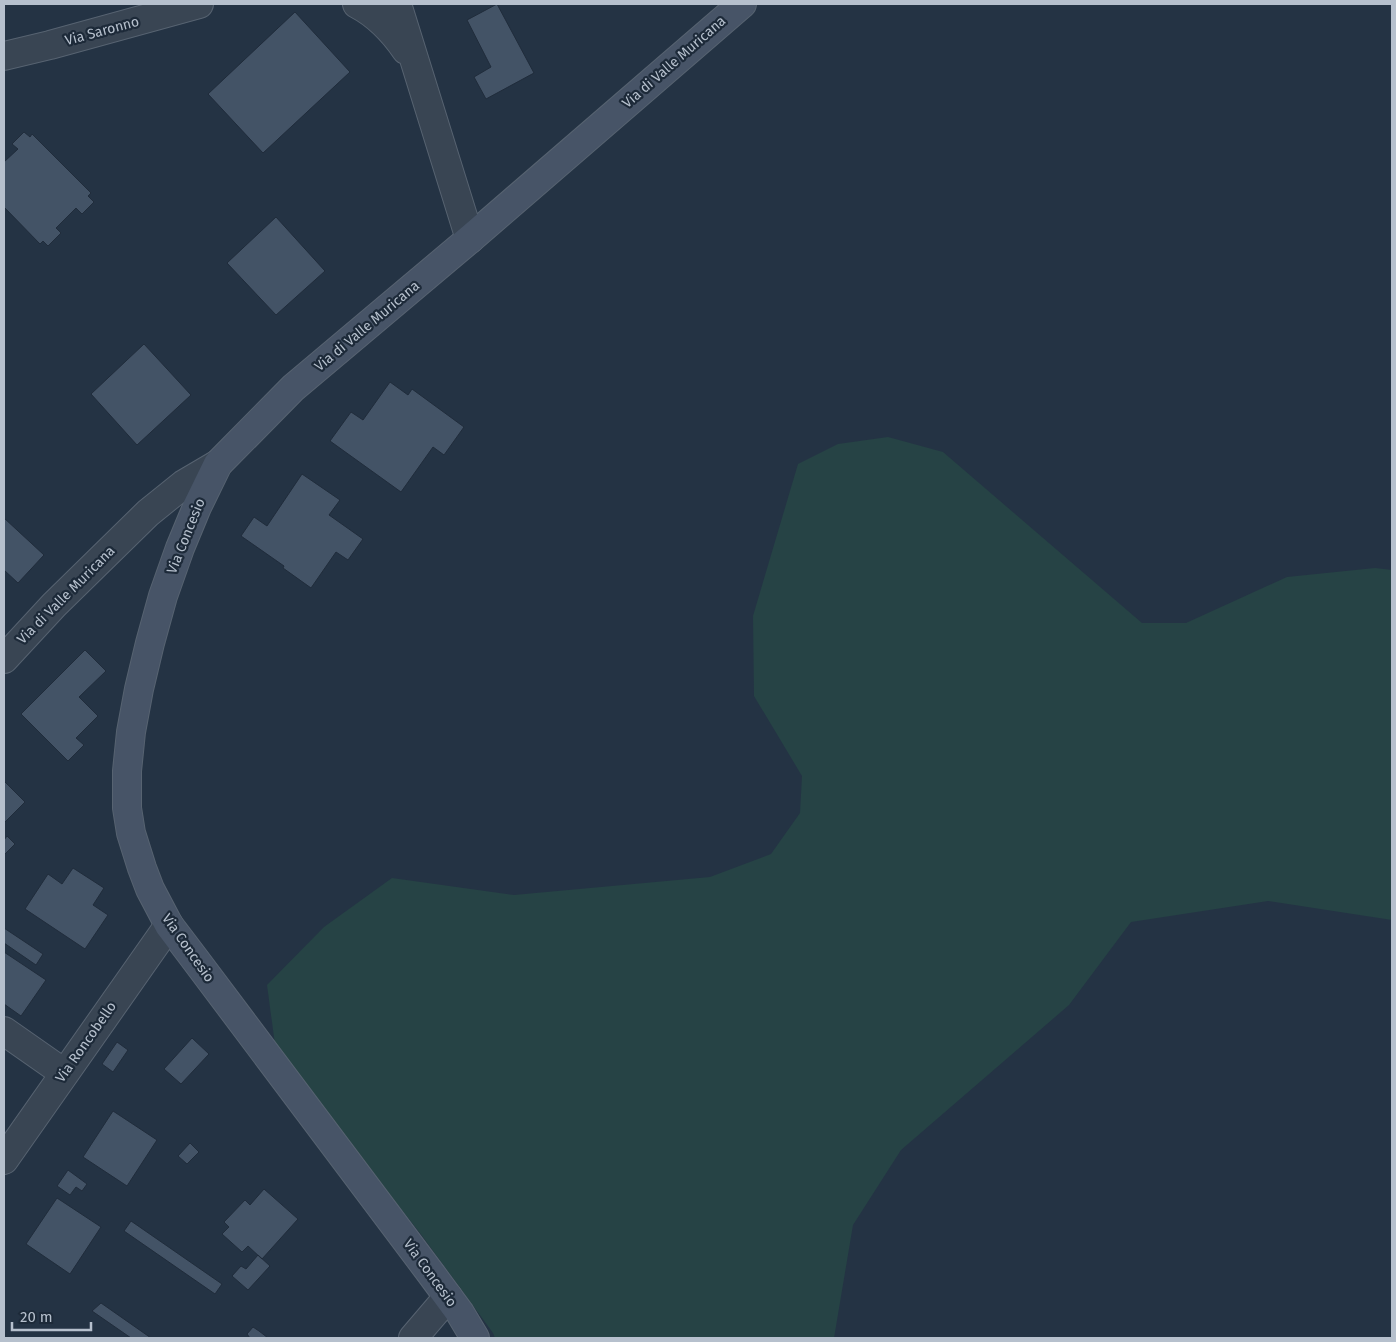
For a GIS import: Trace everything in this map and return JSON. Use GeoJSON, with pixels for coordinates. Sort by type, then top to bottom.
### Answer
{"type":"FeatureCollection","features":[{"type":"Feature","properties":{"kind":"street","name":"Via Saronno"},"geometry":{"type":"LineString","coordinates":[[4,56],[199,4]]}},
{"type":"Feature","properties":{"kind":"street"},"geometry":{"type":"LineString","coordinates":[[357,4],[383,22],[398,39],[415,64]]}},
{"type":"Feature","properties":{"kind":"street"},"geometry":{"type":"LineString","coordinates":[[397,4],[470,239]]}},
{"type":"Feature","properties":{"kind":"street","name":"Via di Valle Muricana"},"geometry":{"type":"LineString","coordinates":[[4,659],[61,598],[148,513],[184,484],[218,464],[293,388],[470,239],[742,4]]}},
{"type":"Feature","properties":{"kind":"street","name":"Via Concesio"},"geometry":{"type":"LineString","coordinates":[[218,464],[180,548],[163,596],[139,689],[128,753],[127,808],[131,833],[150,889],[169,925],[448,1296],[475,1338]]}},
{"type":"Feature","properties":{"kind":"street","name":"Via Roncobello"},"geometry":{"type":"LineString","coordinates":[[4,1160],[169,925]]}},
{"type":"Feature","properties":{"kind":"street"},"geometry":{"type":"LineString","coordinates":[[4,1031],[64,1073]]}},
{"type":"Feature","properties":{"kind":"street"},"geometry":{"type":"LineString","coordinates":[[414,1338],[448,1296]]}},
{"type":"Feature","properties":{"kind":"green space"},"geometry":{"type":"Polygon","coordinates":[[[888,437],[943,452],[1142,623],[1186,623],[1287,577],[1375,568],[1392,570],[1392,920],[1268,901],[1131,922],[1069,1005],[901,1150],[853,1225],[834,1338],[495,1338],[420,1233],[276,1052],[267,985],[324,927],[392,878],[514,895],[710,877],[771,854],[800,813],[802,776],[754,696],[753,616],[798,464],[838,444],[888,437]]]}},
{"type":"Feature","properties":{"kind":"building"},"geometry":{"type":"Polygon","coordinates":[[[497,4],[534,73],[486,99],[474,77],[491,67],[467,20],[497,4]]]}},
{"type":"Feature","properties":{"kind":"building"},"geometry":{"type":"Polygon","coordinates":[[[295,12],[350,72],[263,153],[208,94],[295,12]]]}},
{"type":"Feature","properties":{"kind":"building"},"geometry":{"type":"Polygon","coordinates":[[[24,132],[30,137],[32,134],[91,193],[88,196],[94,202],[82,214],[76,208],[56,228],[61,233],[48,246],[43,241],[40,244],[4,207],[4,162],[18,149],[12,144],[24,132]]]}},
{"type":"Feature","properties":{"kind":"building"},"geometry":{"type":"Polygon","coordinates":[[[276,217],[325,271],[276,315],[227,263],[276,217]]]}},
{"type":"Feature","properties":{"kind":"building"},"geometry":{"type":"Polygon","coordinates":[[[144,344],[191,395],[137,445],[91,394],[144,344]]]}},
{"type":"Feature","properties":{"kind":"building"},"geometry":{"type":"Polygon","coordinates":[[[390,382],[408,395],[412,389],[464,427],[444,455],[433,447],[401,492],[330,441],[351,412],[363,420],[390,382]]]}},
{"type":"Feature","properties":{"kind":"building"},"geometry":{"type":"Polygon","coordinates":[[[302,474],[340,500],[329,515],[363,539],[348,560],[336,552],[311,588],[283,568],[284,566],[241,536],[254,517],[267,526],[302,474]]]}},
{"type":"Feature","properties":{"kind":"building"},"geometry":{"type":"Polygon","coordinates":[[[4,518],[44,555],[18,583],[4,570],[4,518]]]}},
{"type":"Feature","properties":{"kind":"building"},"geometry":{"type":"Polygon","coordinates":[[[85,650],[106,671],[79,697],[98,716],[76,738],[84,745],[68,761],[21,714],[85,650]]]}},
{"type":"Feature","properties":{"kind":"building"},"geometry":{"type":"Polygon","coordinates":[[[4,781],[25,802],[4,823],[4,781]]]}},
{"type":"Feature","properties":{"kind":"building"},"geometry":{"type":"Polygon","coordinates":[[[7,836],[15,844],[4,855],[4,840],[7,836]]]}},
{"type":"Feature","properties":{"kind":"building"},"geometry":{"type":"Polygon","coordinates":[[[73,868],[104,888],[93,905],[108,915],[85,949],[25,909],[48,874],[62,884],[73,868]]]}},
{"type":"Feature","properties":{"kind":"building"},"geometry":{"type":"Polygon","coordinates":[[[4,928],[43,954],[36,965],[4,943],[4,928]]]}},
{"type":"Feature","properties":{"kind":"building"},"geometry":{"type":"Polygon","coordinates":[[[4,952],[46,980],[21,1016],[4,1004],[4,952]]]}},
{"type":"Feature","properties":{"kind":"building"},"geometry":{"type":"Polygon","coordinates":[[[192,1038],[209,1054],[181,1084],[164,1069],[192,1038]]]}},
{"type":"Feature","properties":{"kind":"building"},"geometry":{"type":"Polygon","coordinates":[[[117,1042],[128,1050],[113,1072],[102,1064],[117,1042]]]}},
{"type":"Feature","properties":{"kind":"building"},"geometry":{"type":"Polygon","coordinates":[[[113,1111],[157,1140],[127,1186],[83,1157],[113,1111]]]}},
{"type":"Feature","properties":{"kind":"building"},"geometry":{"type":"Polygon","coordinates":[[[190,1143],[199,1152],[187,1164],[178,1156],[190,1143]]]}},
{"type":"Feature","properties":{"kind":"building"},"geometry":{"type":"Polygon","coordinates":[[[68,1170],[87,1184],[82,1191],[76,1187],[70,1195],[57,1186],[68,1170]]]}},
{"type":"Feature","properties":{"kind":"building"},"geometry":{"type":"Polygon","coordinates":[[[264,1189],[298,1219],[262,1259],[248,1246],[242,1252],[222,1234],[229,1227],[224,1222],[245,1200],[250,1205],[264,1189]]]}},
{"type":"Feature","properties":{"kind":"building"},"geometry":{"type":"Polygon","coordinates":[[[57,1198],[101,1227],[70,1274],[26,1244],[57,1198]]]}},
{"type":"Feature","properties":{"kind":"building"},"geometry":{"type":"Polygon","coordinates":[[[131,1221],[222,1284],[215,1294],[124,1231],[131,1221]]]}},
{"type":"Feature","properties":{"kind":"building"},"geometry":{"type":"Polygon","coordinates":[[[258,1255],[270,1266],[248,1290],[232,1276],[241,1266],[246,1269],[258,1255]]]}},
{"type":"Feature","properties":{"kind":"building"},"geometry":{"type":"Polygon","coordinates":[[[101,1303],[151,1338],[131,1338],[92,1311],[101,1303]]]}},
{"type":"Feature","properties":{"kind":"building"},"geometry":{"type":"Polygon","coordinates":[[[253,1327],[268,1338],[250,1338],[247,1334],[253,1327]]]}}]}
